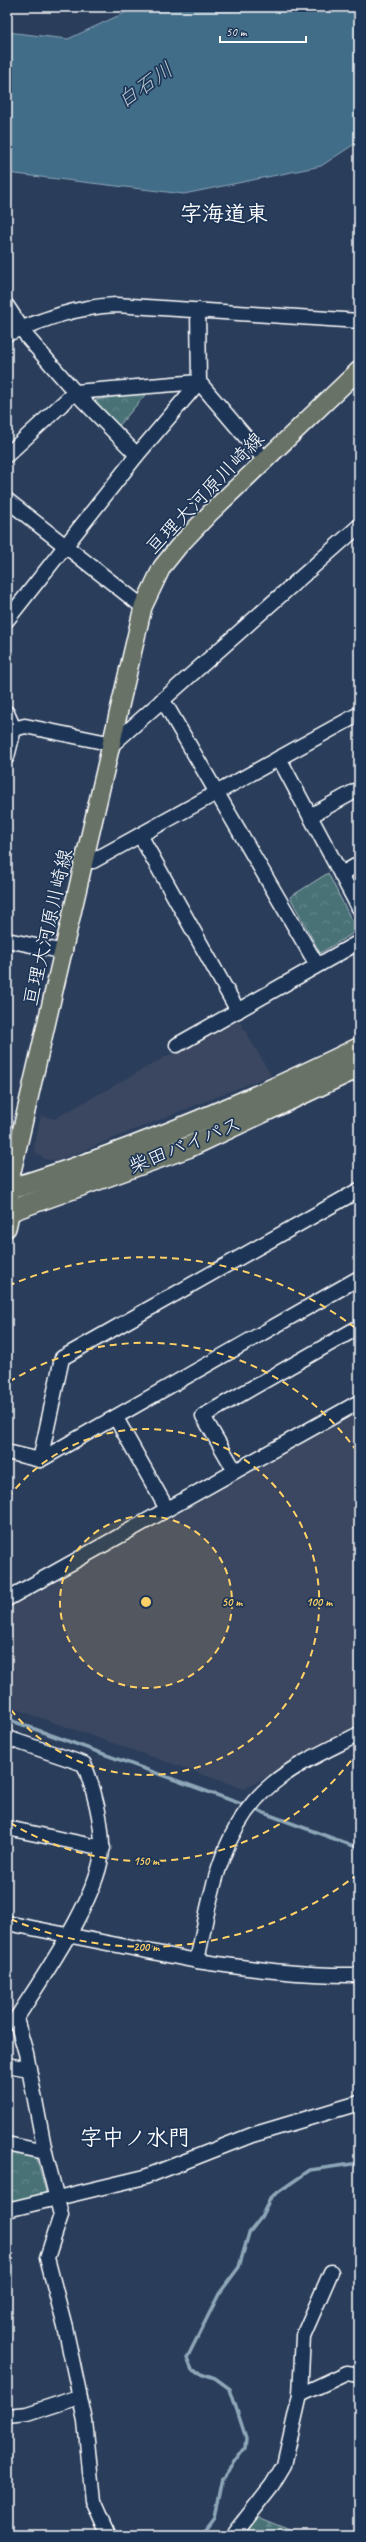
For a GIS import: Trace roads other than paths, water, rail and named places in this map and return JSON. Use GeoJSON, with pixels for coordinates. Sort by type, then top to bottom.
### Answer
{"type":"FeatureCollection","features":[{"type":"Feature","properties":{"kind":"highway","name":"柴田バイパス"},"geometry":{"type":"LineString","coordinates":[[8,1204],[105,1158],[210,1117],[359,1048]]}},
{"type":"Feature","properties":{"kind":"highway","name":"柴田バイパス"},"geometry":{"type":"LineString","coordinates":[[8,1204],[188,1147],[359,1067]]}},
{"type":"Feature","properties":{"kind":"main road","name":"亘理大河原川崎線"},"geometry":{"type":"LineString","coordinates":[[8,1204],[143,607],[162,567],[178,547],[359,370]]}},
{"type":"Feature","properties":{"kind":"street"},"geometry":{"type":"LineString","coordinates":[[7,334],[60,314],[86,307],[116,305],[358,321]]}},
{"type":"Feature","properties":{"kind":"street"},"geometry":{"type":"LineString","coordinates":[[7,306],[28,338],[75,392],[137,455]]}},
{"type":"Feature","properties":{"kind":"street"},"geometry":{"type":"LineString","coordinates":[[198,310],[199,382],[266,461]]}},
{"type":"Feature","properties":{"kind":"street"},"geometry":{"type":"LineString","coordinates":[[7,455],[75,392],[199,382]]}},
{"type":"Feature","properties":{"kind":"street"},"geometry":{"type":"LineString","coordinates":[[7,620],[137,455],[199,382]]}},
{"type":"Feature","properties":{"kind":"street"},"geometry":{"type":"LineString","coordinates":[[7,500],[143,607]]}},
{"type":"Feature","properties":{"kind":"street"},"geometry":{"type":"LineString","coordinates":[[10,730],[25,726],[113,744],[359,526]]}},
{"type":"Feature","properties":{"kind":"street"},"geometry":{"type":"LineString","coordinates":[[161,701],[167,707],[317,965]]}},
{"type":"Feature","properties":{"kind":"street"},"geometry":{"type":"LineString","coordinates":[[7,713],[10,730],[7,758]]}},
{"type":"Feature","properties":{"kind":"street"},"geometry":{"type":"LineString","coordinates":[[86,859],[93,861],[359,714]]}},
{"type":"Feature","properties":{"kind":"street"},"geometry":{"type":"LineString","coordinates":[[279,758],[359,908]]}},
{"type":"Feature","properties":{"kind":"street"},"geometry":{"type":"LineString","coordinates":[[310,816],[359,788]]}},
{"type":"Feature","properties":{"kind":"street"},"geometry":{"type":"LineString","coordinates":[[140,835],[238,1011]]}},
{"type":"Feature","properties":{"kind":"street"},"geometry":{"type":"LineString","coordinates":[[341,874],[359,864]]}},
{"type":"Feature","properties":{"kind":"street"},"geometry":{"type":"LineString","coordinates":[[7,940],[65,952]]}},
{"type":"Feature","properties":{"kind":"street"},"geometry":{"type":"LineString","coordinates":[[177,1045],[359,942]]}},
{"type":"Feature","properties":{"kind":"street"},"geometry":{"type":"LineString","coordinates":[[40,1460],[62,1358],[359,1190]]}},
{"type":"Feature","properties":{"kind":"street"},"geometry":{"type":"LineString","coordinates":[[7,1452],[40,1460],[359,1278]]}},
{"type":"Feature","properties":{"kind":"street"},"geometry":{"type":"LineString","coordinates":[[235,1471],[203,1416],[359,1327]]}},
{"type":"Feature","properties":{"kind":"street"},"geometry":{"type":"LineString","coordinates":[[7,1599],[359,1402]]}},
{"type":"Feature","properties":{"kind":"street"},"geometry":{"type":"LineString","coordinates":[[116,1418],[167,1509]]}},
{"type":"Feature","properties":{"kind":"street"},"geometry":{"type":"LineString","coordinates":[[197,1961],[221,1862],[241,1818],[272,1783],[296,1768],[359,1734]]}},
{"type":"Feature","properties":{"kind":"street"},"geometry":{"type":"LineString","coordinates":[[7,1738],[84,1764],[90,1779],[102,1848],[97,1874],[69,1936],[12,2019],[29,2069],[45,2152],[61,2215],[47,2258],[65,2327],[85,2421],[93,2500],[108,2535]]}},
{"type":"Feature","properties":{"kind":"street"},"geometry":{"type":"LineString","coordinates":[[7,1828],[102,1848]]}},
{"type":"Feature","properties":{"kind":"street"},"geometry":{"type":"LineString","coordinates":[[7,1923],[197,1961],[256,1970],[329,1976],[359,1976]]}},
{"type":"Feature","properties":{"kind":"street"},"geometry":{"type":"LineString","coordinates":[[7,2065],[29,2069]]}},
{"type":"Feature","properties":{"kind":"street"},"geometry":{"type":"LineString","coordinates":[[7,2210],[145,2177],[252,2135],[359,2103]]}},
{"type":"Feature","properties":{"kind":"street"},"geometry":{"type":"LineString","coordinates":[[7,2144],[45,2152]]}},
{"type":"Feature","properties":{"kind":"street"},"geometry":{"type":"LineString","coordinates":[[233,2535],[272,2485],[284,2465],[300,2395],[302,2336],[331,2272]]}},
{"type":"Feature","properties":{"kind":"street"},"geometry":{"type":"LineString","coordinates":[[300,2395],[347,2373],[359,2374]]}},
{"type":"Feature","properties":{"kind":"street"},"geometry":{"type":"LineString","coordinates":[[7,2416],[27,2414],[79,2397]]}},
{"type":"Feature","properties":{"kind":"water","name":"白石川"},"geometry":{"type":"Polygon","coordinates":[[[137,7],[359,7],[359,141],[321,166],[184,194],[7,173],[7,32],[68,39],[137,7]]]}},
{"type":"Feature","properties":{"kind":"waterway"},"geometry":{"type":"LineString","coordinates":[[7,1719],[247,1806]]}},
{"type":"Feature","properties":{"kind":"waterway"},"geometry":{"type":"LineString","coordinates":[[253,1809],[359,1848]]}},
{"type":"Feature","properties":{"kind":"waterway"},"geometry":{"type":"LineString","coordinates":[[201,2535],[214,2518],[222,2479],[245,2448],[246,2438],[230,2389],[215,2378],[192,2370],[187,2358],[219,2294],[239,2267],[249,2233],[260,2219],[271,2197],[310,2170],[359,2163]]}},
{"type":"Feature","properties":{"kind":"district","name":"字海道東"},"geometry":{"type":"Point","coordinates":[224,214]}},
{"type":"Feature","properties":{"kind":"district","name":"字中ノ水門"},"geometry":{"type":"Point","coordinates":[135,2138]}}]}
